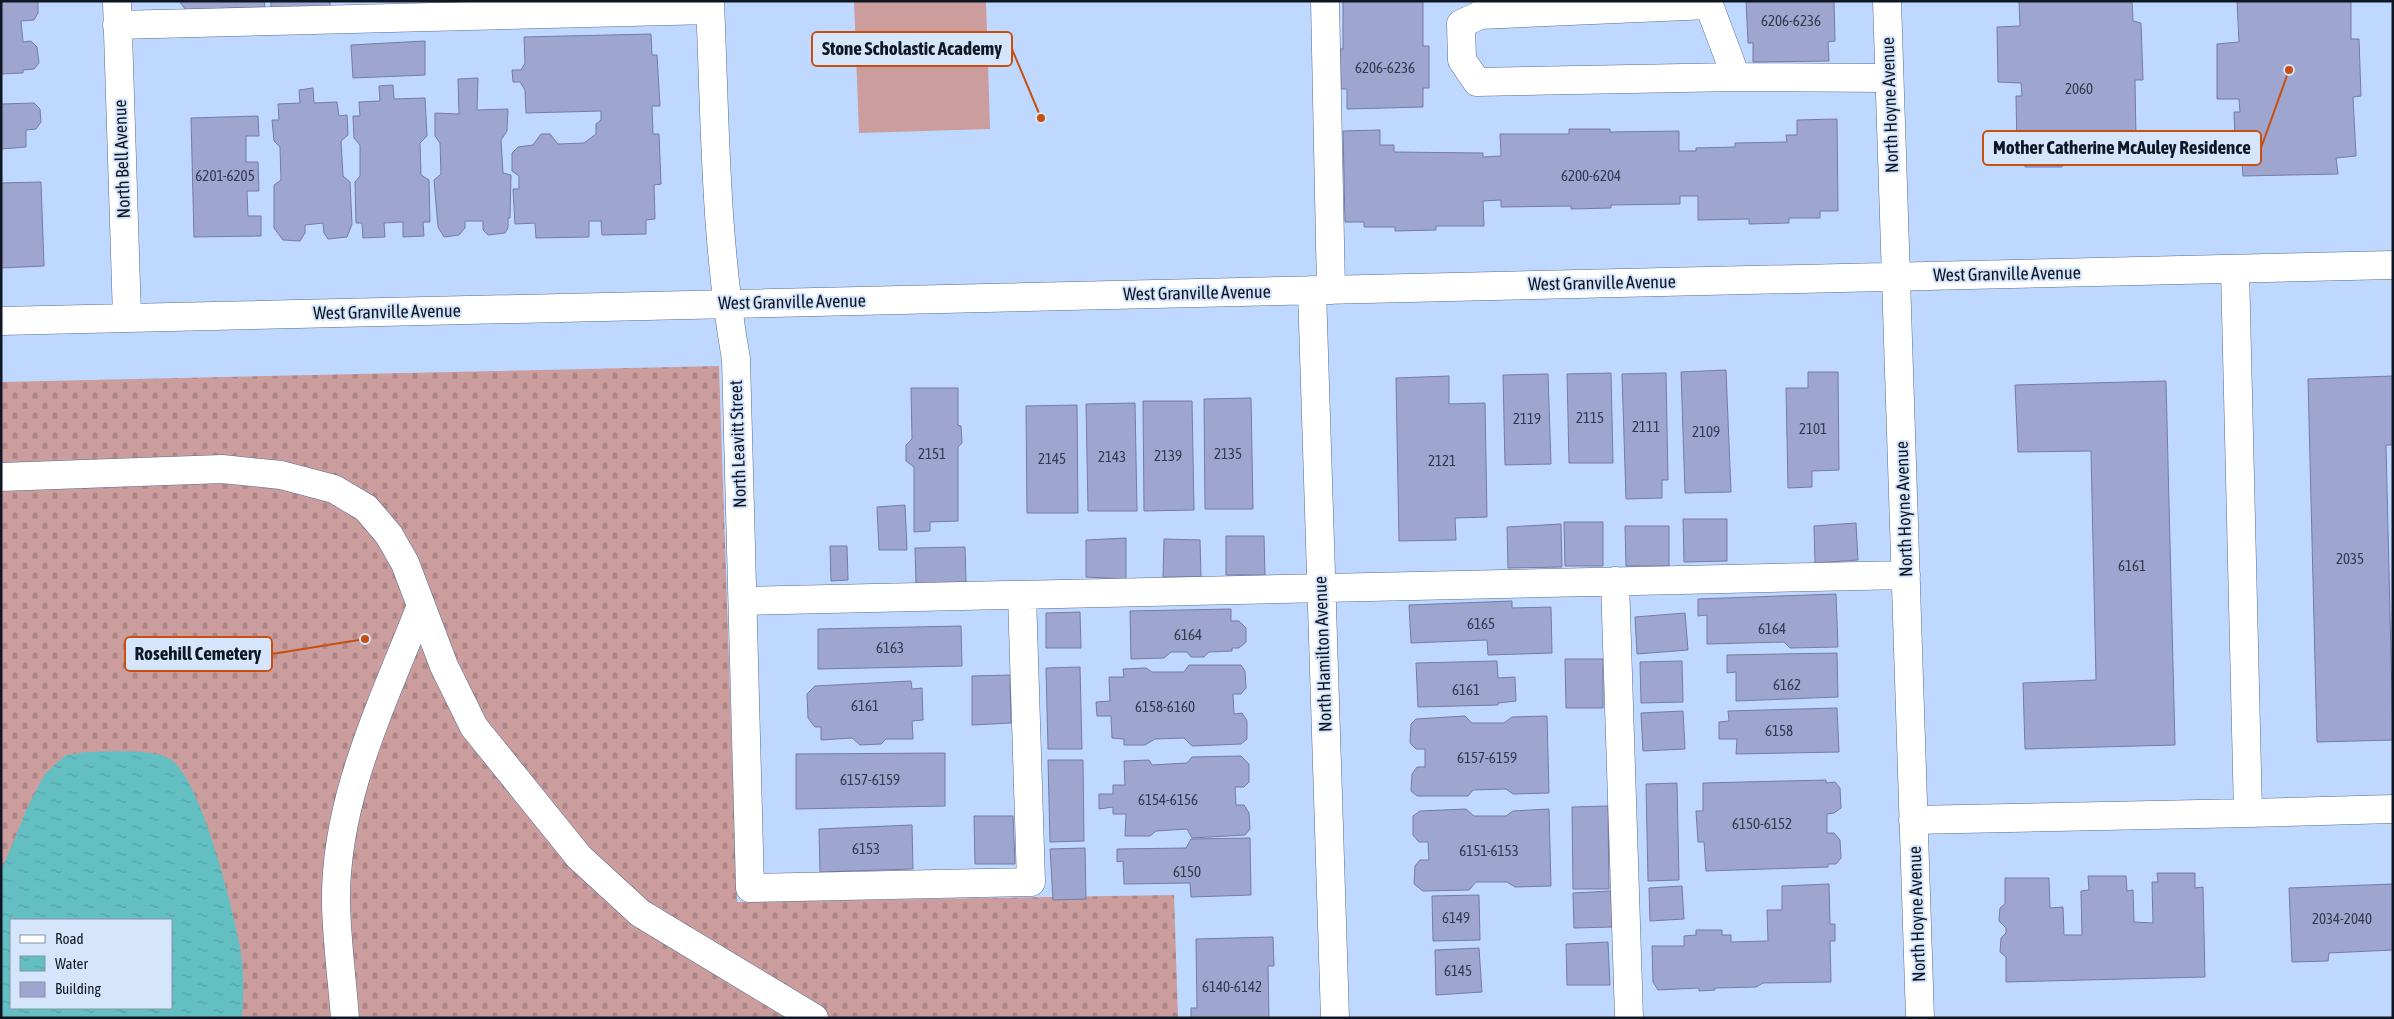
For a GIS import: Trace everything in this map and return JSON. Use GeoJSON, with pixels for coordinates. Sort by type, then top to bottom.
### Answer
{"type":"FeatureCollection","features":[{"type":"Feature","properties":{"kind":"street","name":"North Hamilton Avenue"},"geometry":{"type":"LineString","coordinates":[[1324,1],[1321,290],[1321,588],[1334,1018]]}},
{"type":"Feature","properties":{"kind":"street","name":"North Hoyne Avenue"},"geometry":{"type":"LineString","coordinates":[[1887,1],[1920,1018]]}},
{"type":"Feature","properties":{"kind":"street"},"geometry":{"type":"LineString","coordinates":[[117,13],[710,5]]}},
{"type":"Feature","properties":{"kind":"street","name":"North Leavitt Street"},"geometry":{"type":"LineString","coordinates":[[710,5],[720,246],[726,304],[736,359],[750,888],[1031,882],[1022,595]]}},
{"type":"Feature","properties":{"kind":"street"},"geometry":{"type":"LineString","coordinates":[[1736,78],[1710,5],[1480,15],[1461,24],[1462,60],[1477,82],[1889,78]]}},
{"type":"Feature","properties":{"kind":"street","name":"North Bell Avenue"},"geometry":{"type":"LineString","coordinates":[[117,13],[127,317]]}},
{"type":"Feature","properties":{"kind":"street","name":"West Granville Avenue"},"geometry":{"type":"LineString","coordinates":[[1,321],[2393,265]]}},
{"type":"Feature","properties":{"kind":"street"},"geometry":{"type":"LineString","coordinates":[[2235,269],[2248,813]]}},
{"type":"Feature","properties":{"kind":"street"},"geometry":{"type":"LineString","coordinates":[[1,477],[222,469],[282,475],[334,489],[366,508],[389,535],[405,563],[420,608],[444,666],[474,727],[579,856],[640,913],[814,1018]]}},
{"type":"Feature","properties":{"kind":"street"},"geometry":{"type":"LineString","coordinates":[[742,601],[1906,575]]}},
{"type":"Feature","properties":{"kind":"street"},"geometry":{"type":"LineString","coordinates":[[1615,581],[1629,1018]]}},
{"type":"Feature","properties":{"kind":"street"},"geometry":{"type":"LineString","coordinates":[[345,1018],[336,904],[342,837],[357,769],[420,608]]}},
{"type":"Feature","properties":{"kind":"street"},"geometry":{"type":"LineString","coordinates":[[1914,820],[2393,809]]}},
{"type":"Feature","properties":{"kind":"green space"},"geometry":{"type":"Polygon","coordinates":[[[854,1],[986,1],[990,129],[859,133],[854,1]]]}},
{"type":"Feature","properties":{"kind":"green space"},"geometry":{"type":"Polygon","coordinates":[[[719,366],[737,902],[1174,895],[1178,1018],[1,1018],[1,382],[719,366]]]}},
{"type":"Feature","properties":{"kind":"water"},"geometry":{"type":"Polygon","coordinates":[[[117,751],[152,753],[162,756],[170,759],[181,771],[203,815],[229,900],[242,960],[242,1018],[1,1018],[1,871],[29,804],[45,774],[66,755],[117,751]]]}},
{"type":"Feature","properties":{"kind":"building"},"geometry":{"type":"Polygon","coordinates":[[[1,1],[38,1],[38,13],[34,20],[21,21],[23,42],[31,41],[37,47],[39,63],[34,69],[23,70],[23,73],[1,74],[1,1]]]}},
{"type":"Feature","properties":{"kind":"building"},"geometry":{"type":"Polygon","coordinates":[[[179,1],[264,1],[265,7],[186,10],[179,1]]]}},
{"type":"Feature","properties":{"kind":"building"},"geometry":{"type":"Polygon","coordinates":[[[271,1],[330,1],[330,10],[271,11],[271,1]]]}},
{"type":"Feature","properties":{"kind":"building"},"geometry":{"type":"Polygon","coordinates":[[[1343,1],[1423,1],[1423,46],[1429,46],[1429,88],[1423,88],[1423,107],[1347,109],[1347,89],[1341,89],[1340,49],[1343,49],[1343,1]]]}},
{"type":"Feature","properties":{"kind":"building"},"geometry":{"type":"Polygon","coordinates":[[[1746,1],[1834,1],[1835,41],[1828,42],[1829,61],[1753,62],[1753,43],[1748,43],[1746,1]]]}},
{"type":"Feature","properties":{"kind":"building"},"geometry":{"type":"Polygon","coordinates":[[[2019,1],[2132,1],[2133,21],[2141,23],[2143,80],[2135,80],[2136,140],[2113,140],[2113,160],[2082,160],[2081,163],[2062,163],[2062,167],[2025,167],[2024,147],[2017,147],[2016,96],[2022,96],[2021,83],[1998,82],[1997,27],[2020,26],[2019,1]]]}},
{"type":"Feature","properties":{"kind":"building"},"geometry":{"type":"Polygon","coordinates":[[[2237,1],[2351,1],[2351,39],[2359,39],[2361,96],[2353,97],[2356,156],[2336,158],[2338,174],[2243,176],[2242,162],[2236,162],[2234,112],[2240,112],[2239,99],[2217,99],[2217,44],[2239,42],[2237,1]]]}},
{"type":"Feature","properties":{"kind":"building"},"geometry":{"type":"Polygon","coordinates":[[[651,34],[652,55],[657,55],[660,106],[652,106],[653,134],[659,134],[661,184],[654,185],[655,219],[646,220],[646,234],[602,235],[601,221],[589,221],[589,237],[536,238],[535,223],[515,224],[513,189],[519,189],[519,176],[512,171],[512,153],[518,147],[533,145],[541,134],[550,134],[558,144],[584,143],[596,134],[596,124],[601,120],[601,111],[526,113],[525,90],[520,82],[513,82],[512,70],[521,70],[525,63],[524,37],[651,34]]]}},
{"type":"Feature","properties":{"kind":"building"},"geometry":{"type":"Polygon","coordinates":[[[425,41],[425,75],[353,78],[351,45],[425,41]]]}},
{"type":"Feature","properties":{"kind":"building"},"geometry":{"type":"Polygon","coordinates":[[[478,78],[477,110],[508,109],[507,131],[501,140],[503,173],[511,175],[508,228],[505,233],[488,235],[483,230],[483,221],[465,221],[465,228],[459,235],[444,237],[438,227],[434,180],[441,174],[440,143],[435,136],[435,113],[459,114],[458,79],[478,78]]]}},
{"type":"Feature","properties":{"kind":"building"},"geometry":{"type":"Polygon","coordinates":[[[393,85],[394,99],[425,98],[427,136],[420,143],[421,175],[429,180],[430,222],[423,222],[424,236],[403,237],[403,222],[384,223],[385,237],[363,238],[362,223],[356,223],[355,182],[360,176],[360,145],[354,138],[353,116],[360,116],[359,102],[380,101],[379,86],[393,85]]]}},
{"type":"Feature","properties":{"kind":"building"},"geometry":{"type":"Polygon","coordinates":[[[313,88],[314,103],[337,102],[339,116],[347,115],[348,135],[341,141],[343,176],[350,182],[352,224],[347,237],[328,239],[324,233],[323,223],[305,225],[305,233],[300,241],[283,240],[274,228],[274,185],[281,180],[280,147],[274,141],[272,120],[279,120],[278,104],[300,103],[299,90],[313,88]]]}},
{"type":"Feature","properties":{"kind":"building"},"geometry":{"type":"Polygon","coordinates":[[[34,103],[40,109],[41,122],[36,129],[26,130],[26,147],[1,149],[1,104],[34,103]]]}},
{"type":"Feature","properties":{"kind":"building"},"geometry":{"type":"Polygon","coordinates":[[[258,116],[259,136],[246,136],[246,162],[258,162],[259,191],[247,191],[248,216],[261,216],[261,236],[194,237],[191,118],[258,116]]]}},
{"type":"Feature","properties":{"kind":"building"},"geometry":{"type":"Polygon","coordinates":[[[1837,119],[1838,211],[1820,211],[1820,218],[1789,218],[1789,223],[1749,224],[1749,219],[1698,220],[1698,196],[1680,196],[1680,204],[1611,205],[1611,208],[1571,209],[1571,206],[1501,207],[1501,200],[1483,201],[1484,226],[1436,226],[1436,230],[1395,231],[1395,227],[1364,227],[1364,222],[1345,222],[1343,131],[1380,130],[1380,145],[1394,145],[1394,152],[1483,153],[1483,157],[1501,156],[1500,134],[1569,134],[1569,129],[1610,129],[1610,132],[1679,131],[1679,151],[1696,151],[1696,148],[1735,147],[1735,143],[1787,142],[1786,135],[1797,135],[1797,120],[1837,119]]]}},
{"type":"Feature","properties":{"kind":"building"},"geometry":{"type":"Polygon","coordinates":[[[41,182],[44,266],[1,268],[1,183],[41,182]]]}},
{"type":"Feature","properties":{"kind":"building"},"geometry":{"type":"Polygon","coordinates":[[[1726,370],[1731,492],[1685,493],[1681,372],[1726,370]]]}},
{"type":"Feature","properties":{"kind":"building"},"geometry":{"type":"Polygon","coordinates":[[[1808,372],[1838,372],[1839,470],[1812,471],[1812,487],[1788,488],[1786,388],[1808,388],[1808,372]]]}},
{"type":"Feature","properties":{"kind":"building"},"geometry":{"type":"Polygon","coordinates":[[[1611,373],[1613,463],[1569,463],[1567,374],[1611,373]]]}},
{"type":"Feature","properties":{"kind":"building"},"geometry":{"type":"Polygon","coordinates":[[[1666,373],[1668,480],[1662,480],[1662,498],[1626,499],[1622,374],[1666,373]]]}},
{"type":"Feature","properties":{"kind":"building"},"geometry":{"type":"Polygon","coordinates":[[[1548,374],[1551,464],[1505,465],[1503,375],[1548,374]]]}},
{"type":"Feature","properties":{"kind":"building"},"geometry":{"type":"Polygon","coordinates":[[[1449,376],[1449,404],[1485,403],[1487,517],[1455,518],[1456,540],[1399,541],[1396,378],[1449,376]]]}},
{"type":"Feature","properties":{"kind":"building"},"geometry":{"type":"Polygon","coordinates":[[[2393,376],[2393,445],[2386,445],[2393,740],[2317,742],[2308,379],[2393,376]]]}},
{"type":"Feature","properties":{"kind":"building"},"geometry":{"type":"Polygon","coordinates":[[[2166,381],[2175,745],[2025,749],[2023,683],[2096,680],[2091,451],[2018,452],[2015,385],[2166,381]]]}},
{"type":"Feature","properties":{"kind":"building"},"geometry":{"type":"Polygon","coordinates":[[[911,388],[958,388],[958,425],[961,426],[962,443],[958,447],[958,521],[930,522],[930,531],[914,532],[914,467],[906,461],[906,445],[912,439],[911,388]]]}},
{"type":"Feature","properties":{"kind":"building"},"geometry":{"type":"Polygon","coordinates":[[[1251,398],[1253,509],[1205,509],[1204,399],[1251,398]]]}},
{"type":"Feature","properties":{"kind":"building"},"geometry":{"type":"Polygon","coordinates":[[[1143,401],[1192,401],[1194,510],[1144,511],[1143,401]]]}},
{"type":"Feature","properties":{"kind":"building"},"geometry":{"type":"Polygon","coordinates":[[[1135,403],[1137,511],[1088,511],[1086,404],[1135,403]]]}},
{"type":"Feature","properties":{"kind":"building"},"geometry":{"type":"Polygon","coordinates":[[[1077,405],[1078,513],[1027,513],[1026,406],[1077,405]]]}},
{"type":"Feature","properties":{"kind":"building"},"geometry":{"type":"Polygon","coordinates":[[[905,505],[907,550],[879,550],[877,507],[905,505]]]}},
{"type":"Feature","properties":{"kind":"building"},"geometry":{"type":"Polygon","coordinates":[[[1683,519],[1727,519],[1727,561],[1684,562],[1683,519]]]}},
{"type":"Feature","properties":{"kind":"building"},"geometry":{"type":"Polygon","coordinates":[[[1564,522],[1603,522],[1603,566],[1565,566],[1564,522]]]}},
{"type":"Feature","properties":{"kind":"building"},"geometry":{"type":"Polygon","coordinates":[[[1856,523],[1858,560],[1815,563],[1814,526],[1856,523]]]}},
{"type":"Feature","properties":{"kind":"building"},"geometry":{"type":"Polygon","coordinates":[[[1561,524],[1562,567],[1508,568],[1507,527],[1561,524]]]}},
{"type":"Feature","properties":{"kind":"building"},"geometry":{"type":"Polygon","coordinates":[[[1625,526],[1669,526],[1669,566],[1626,566],[1625,526]]]}},
{"type":"Feature","properties":{"kind":"building"},"geometry":{"type":"Polygon","coordinates":[[[1226,536],[1264,536],[1265,575],[1226,575],[1226,536]]]}},
{"type":"Feature","properties":{"kind":"building"},"geometry":{"type":"Polygon","coordinates":[[[1126,538],[1126,579],[1086,577],[1086,540],[1126,538]]]}},
{"type":"Feature","properties":{"kind":"building"},"geometry":{"type":"Polygon","coordinates":[[[1164,539],[1200,540],[1201,577],[1163,577],[1164,539]]]}},
{"type":"Feature","properties":{"kind":"building"},"geometry":{"type":"Polygon","coordinates":[[[830,546],[847,546],[848,580],[831,581],[830,546]]]}},
{"type":"Feature","properties":{"kind":"building"},"geometry":{"type":"Polygon","coordinates":[[[965,547],[966,582],[916,584],[915,548],[965,547]]]}},
{"type":"Feature","properties":{"kind":"building"},"geometry":{"type":"Polygon","coordinates":[[[1836,594],[1838,647],[1790,648],[1784,642],[1707,644],[1707,615],[1698,616],[1698,599],[1836,594]]]}},
{"type":"Feature","properties":{"kind":"building"},"geometry":{"type":"Polygon","coordinates":[[[1512,601],[1512,608],[1551,607],[1552,653],[1488,655],[1487,640],[1411,643],[1409,605],[1512,601]]]}},
{"type":"Feature","properties":{"kind":"building"},"geometry":{"type":"Polygon","coordinates":[[[1231,609],[1231,621],[1239,621],[1246,628],[1246,642],[1239,648],[1232,648],[1232,651],[1209,652],[1204,657],[1191,657],[1187,652],[1171,652],[1164,658],[1131,659],[1130,611],[1231,609]]]}},
{"type":"Feature","properties":{"kind":"building"},"geometry":{"type":"Polygon","coordinates":[[[1080,612],[1081,648],[1046,648],[1046,613],[1080,612]]]}},
{"type":"Feature","properties":{"kind":"building"},"geometry":{"type":"Polygon","coordinates":[[[1685,613],[1688,650],[1637,654],[1635,617],[1685,613]]]}},
{"type":"Feature","properties":{"kind":"building"},"geometry":{"type":"Polygon","coordinates":[[[961,626],[962,666],[818,669],[818,629],[961,626]]]}},
{"type":"Feature","properties":{"kind":"building"},"geometry":{"type":"Polygon","coordinates":[[[1837,653],[1838,697],[1736,701],[1736,672],[1727,673],[1727,655],[1837,653]]]}},
{"type":"Feature","properties":{"kind":"building"},"geometry":{"type":"Polygon","coordinates":[[[1565,659],[1603,659],[1603,708],[1566,708],[1565,659]]]}},
{"type":"Feature","properties":{"kind":"building"},"geometry":{"type":"Polygon","coordinates":[[[1497,661],[1498,678],[1515,677],[1516,701],[1498,703],[1498,705],[1418,707],[1416,663],[1497,661]]]}},
{"type":"Feature","properties":{"kind":"building"},"geometry":{"type":"Polygon","coordinates":[[[1682,661],[1683,702],[1641,703],[1640,662],[1682,661]]]}},
{"type":"Feature","properties":{"kind":"building"},"geometry":{"type":"Polygon","coordinates":[[[1189,665],[1241,665],[1245,671],[1246,688],[1241,694],[1233,694],[1234,714],[1242,713],[1247,721],[1247,739],[1241,744],[1192,746],[1184,738],[1155,739],[1145,745],[1124,745],[1124,739],[1112,738],[1111,716],[1097,716],[1096,702],[1110,701],[1109,677],[1124,677],[1123,669],[1146,668],[1152,672],[1184,672],[1189,665]]]}},
{"type":"Feature","properties":{"kind":"building"},"geometry":{"type":"Polygon","coordinates":[[[1080,667],[1082,749],[1048,749],[1046,668],[1080,667]]]}},
{"type":"Feature","properties":{"kind":"building"},"geometry":{"type":"Polygon","coordinates":[[[1010,675],[1011,723],[972,725],[972,676],[1010,675]]]}},
{"type":"Feature","properties":{"kind":"building"},"geometry":{"type":"Polygon","coordinates":[[[911,681],[912,689],[922,688],[923,720],[912,721],[913,739],[886,739],[881,744],[860,745],[852,738],[821,740],[821,727],[815,727],[808,718],[807,694],[815,686],[911,681]]]}},
{"type":"Feature","properties":{"kind":"building"},"geometry":{"type":"Polygon","coordinates":[[[1837,708],[1839,752],[1736,754],[1737,739],[1719,739],[1719,722],[1729,721],[1728,711],[1837,708]]]}},
{"type":"Feature","properties":{"kind":"building"},"geometry":{"type":"Polygon","coordinates":[[[1683,711],[1685,749],[1643,751],[1641,713],[1683,711]]]}},
{"type":"Feature","properties":{"kind":"building"},"geometry":{"type":"Polygon","coordinates":[[[1465,716],[1472,723],[1504,723],[1512,717],[1547,716],[1549,793],[1513,794],[1506,789],[1473,790],[1468,796],[1417,796],[1411,791],[1412,774],[1417,767],[1425,767],[1425,749],[1416,749],[1410,743],[1411,724],[1416,719],[1465,716]]]}},
{"type":"Feature","properties":{"kind":"building"},"geometry":{"type":"Polygon","coordinates":[[[945,753],[945,806],[796,809],[796,754],[945,753]]]}},
{"type":"Feature","properties":{"kind":"building"},"geometry":{"type":"Polygon","coordinates":[[[1241,756],[1249,764],[1249,782],[1244,787],[1235,787],[1236,805],[1244,805],[1249,813],[1250,829],[1245,835],[1192,838],[1187,829],[1156,831],[1150,836],[1125,836],[1126,814],[1113,814],[1113,807],[1099,809],[1099,794],[1113,794],[1113,785],[1125,785],[1124,761],[1149,760],[1152,765],[1187,763],[1192,757],[1241,756]]]}},
{"type":"Feature","properties":{"kind":"building"},"geometry":{"type":"Polygon","coordinates":[[[1048,760],[1083,760],[1084,841],[1050,842],[1048,760]]]}},
{"type":"Feature","properties":{"kind":"building"},"geometry":{"type":"Polygon","coordinates":[[[1826,780],[1826,783],[1835,782],[1840,788],[1841,808],[1834,813],[1827,814],[1827,833],[1834,833],[1840,840],[1841,858],[1836,864],[1828,864],[1828,867],[1706,871],[1704,842],[1698,842],[1696,811],[1703,811],[1703,783],[1826,780]]]}},
{"type":"Feature","properties":{"kind":"building"},"geometry":{"type":"Polygon","coordinates":[[[1677,783],[1679,880],[1648,881],[1646,784],[1677,783]]]}},
{"type":"Feature","properties":{"kind":"building"},"geometry":{"type":"Polygon","coordinates":[[[1608,806],[1609,889],[1573,889],[1572,807],[1608,806]]]}},
{"type":"Feature","properties":{"kind":"building"},"geometry":{"type":"Polygon","coordinates":[[[1466,809],[1474,816],[1506,816],[1513,811],[1549,809],[1551,886],[1515,887],[1507,882],[1476,882],[1469,890],[1423,891],[1414,884],[1415,866],[1420,860],[1429,860],[1428,842],[1419,842],[1413,835],[1413,816],[1420,811],[1466,809]]]}},
{"type":"Feature","properties":{"kind":"building"},"geometry":{"type":"Polygon","coordinates":[[[974,816],[1013,816],[1015,864],[975,864],[974,816]]]}},
{"type":"Feature","properties":{"kind":"building"},"geometry":{"type":"Polygon","coordinates":[[[912,825],[913,869],[820,872],[819,829],[912,825]]]}},
{"type":"Feature","properties":{"kind":"building"},"geometry":{"type":"Polygon","coordinates":[[[1250,838],[1251,895],[1191,897],[1190,883],[1124,884],[1123,861],[1117,862],[1117,849],[1186,848],[1191,839],[1250,838]]]}},
{"type":"Feature","properties":{"kind":"building"},"geometry":{"type":"Polygon","coordinates":[[[1085,848],[1086,899],[1053,900],[1050,849],[1085,848]]]}},
{"type":"Feature","properties":{"kind":"building"},"geometry":{"type":"Polygon","coordinates":[[[2157,873],[2195,873],[2195,888],[2203,887],[2205,977],[2006,982],[2006,957],[2000,952],[2001,938],[2006,933],[2006,928],[1999,921],[2000,908],[2005,904],[2005,878],[2049,878],[2050,908],[2063,907],[2064,935],[2082,935],[2081,891],[2089,890],[2088,876],[2126,876],[2127,891],[2133,890],[2134,922],[2153,923],[2152,882],[2158,882],[2157,873]]]}},
{"type":"Feature","properties":{"kind":"building"},"geometry":{"type":"Polygon","coordinates":[[[1829,884],[1830,924],[1835,924],[1835,941],[1830,941],[1831,982],[1763,983],[1756,987],[1715,988],[1715,990],[1699,991],[1699,988],[1658,990],[1653,982],[1652,946],[1684,946],[1684,936],[1696,935],[1696,930],[1722,930],[1722,935],[1731,935],[1731,942],[1768,941],[1767,910],[1782,910],[1782,886],[1829,884]]]}},
{"type":"Feature","properties":{"kind":"building"},"geometry":{"type":"Polygon","coordinates":[[[2393,884],[2393,950],[2329,953],[2328,961],[2292,962],[2289,888],[2393,884]]]}},
{"type":"Feature","properties":{"kind":"building"},"geometry":{"type":"Polygon","coordinates":[[[1682,886],[1684,919],[1650,921],[1649,888],[1682,886]]]}},
{"type":"Feature","properties":{"kind":"building"},"geometry":{"type":"Polygon","coordinates":[[[1611,891],[1612,927],[1574,928],[1573,893],[1611,891]]]}},
{"type":"Feature","properties":{"kind":"building"},"geometry":{"type":"Polygon","coordinates":[[[1479,895],[1480,940],[1433,941],[1432,896],[1479,895]]]}},
{"type":"Feature","properties":{"kind":"building"},"geometry":{"type":"Polygon","coordinates":[[[1273,937],[1274,966],[1268,966],[1269,1018],[1191,1018],[1191,1008],[1197,1008],[1196,939],[1273,937]]]}},
{"type":"Feature","properties":{"kind":"building"},"geometry":{"type":"Polygon","coordinates":[[[1608,942],[1610,985],[1567,985],[1566,944],[1608,942]]]}},
{"type":"Feature","properties":{"kind":"building"},"geometry":{"type":"Polygon","coordinates":[[[1479,948],[1482,992],[1436,995],[1435,950],[1479,948]]]}},
{"type":"Feature","properties":{"kind":"place","name":"Mother Catherine McAuley Residence"},"geometry":{"type":"Point","coordinates":[2289,70]}},
{"type":"Feature","properties":{"kind":"place","name":"Stone Scholastic Academy"},"geometry":{"type":"Point","coordinates":[1041,118]}},
{"type":"Feature","properties":{"kind":"place","name":"Rosehill Cemetery"},"geometry":{"type":"Point","coordinates":[365,639]}}]}
